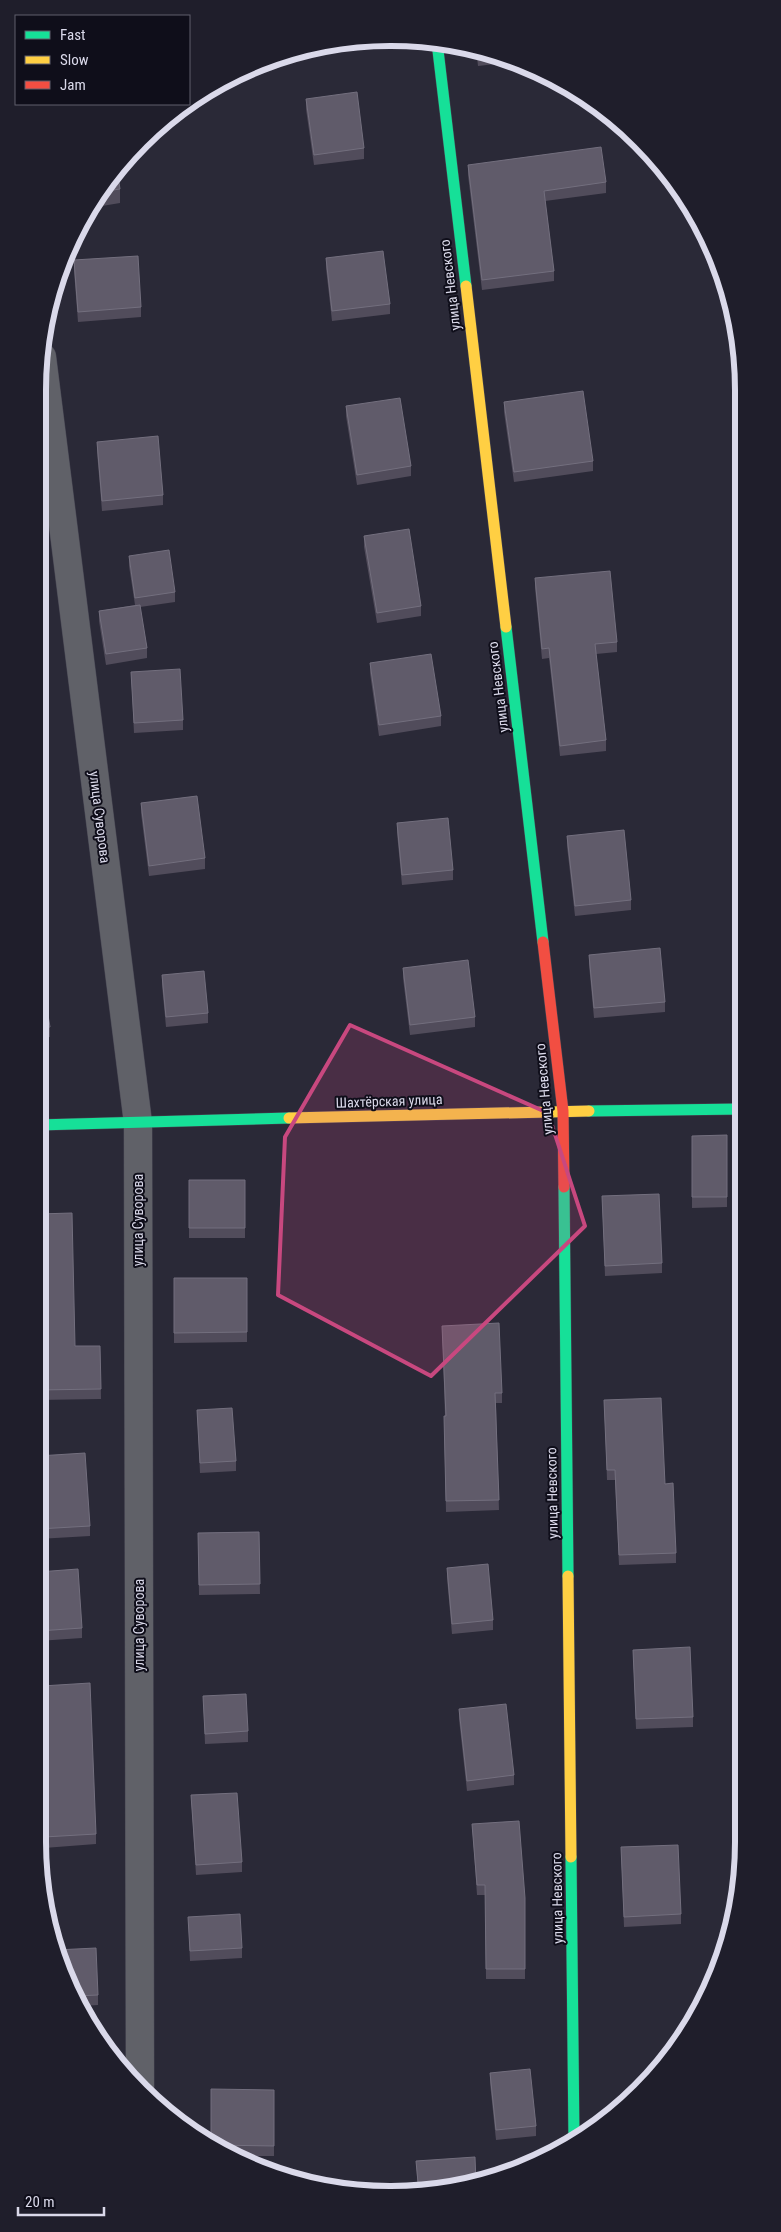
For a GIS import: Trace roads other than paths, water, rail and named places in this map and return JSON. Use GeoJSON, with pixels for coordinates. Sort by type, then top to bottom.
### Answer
{"type":"FeatureCollection","features":[{"type":"Feature","properties":{"kind":"street","name":"улица Невского"},"geometry":{"type":"LineString","coordinates":[[438,50],[563,1111],[574,2133]]}},
{"type":"Feature","properties":{"kind":"street","name":"улица Суворова"},"geometry":{"type":"LineString","coordinates":[[46,389],[138,1123],[140,2077]]}},
{"type":"Feature","properties":{"kind":"street","name":"Шахтёрская улица"},"geometry":{"type":"LineString","coordinates":[[46,1125],[563,1111],[735,1109]]}}]}
